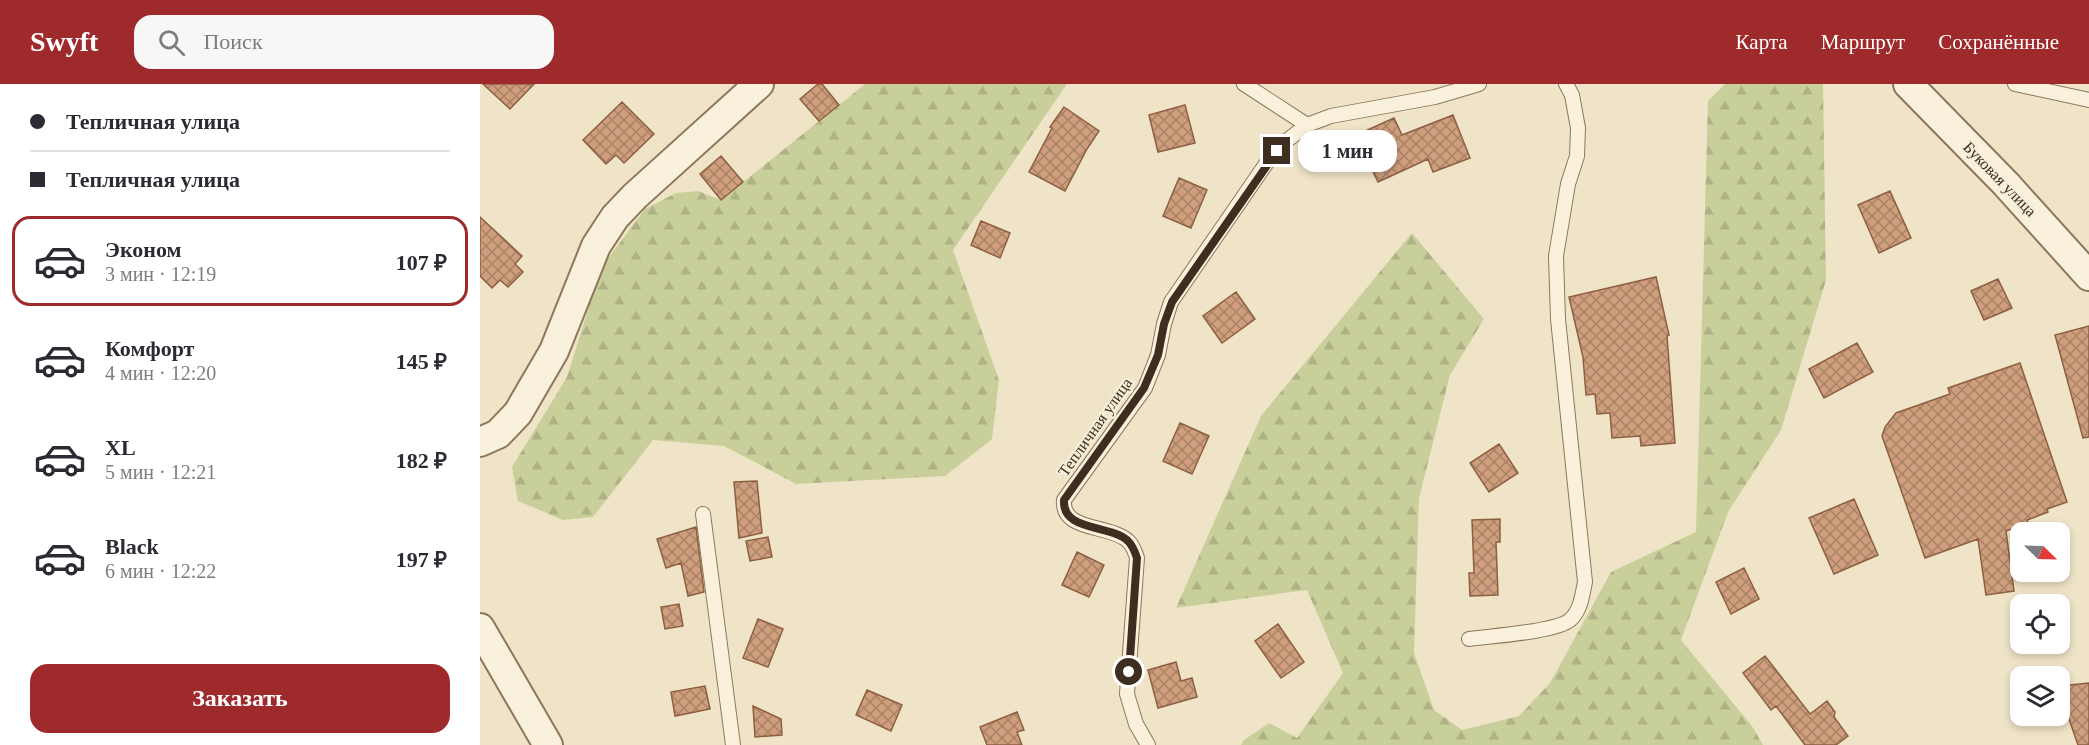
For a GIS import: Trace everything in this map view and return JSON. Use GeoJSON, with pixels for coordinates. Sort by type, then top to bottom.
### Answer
{"type":"FeatureCollection","features":[{"type":"Feature","properties":{"kind":"street"},"geometry":{"type":"LineString","coordinates":[[480,442],[498,434],[518,413],[554,351],[596,246],[615,217],[635,196],[759,84]]}},
{"type":"Feature","properties":{"kind":"street","name":"Буковая улица"},"geometry":{"type":"LineString","coordinates":[[1908,84],[2006,184],[2089,276]]}},
{"type":"Feature","properties":{"kind":"street"},"geometry":{"type":"LineString","coordinates":[[480,628],[548,745]]}},
{"type":"Feature","properties":{"kind":"lane"},"geometry":{"type":"LineString","coordinates":[[1244,84],[1308,125]]}},
{"type":"Feature","properties":{"kind":"lane","name":"Тепличная улица"},"geometry":{"type":"LineString","coordinates":[[1148,745],[1136,724],[1127,694],[1137,558],[1134,548],[1117,534],[1078,523],[1067,515],[1063,508],[1064,500],[1144,388],[1158,355],[1164,324],[1172,302],[1268,161],[1285,142],[1308,125],[1331,116],[1435,97],[1479,84]]}},
{"type":"Feature","properties":{"kind":"lane"},"geometry":{"type":"LineString","coordinates":[[1469,639],[1552,628],[1569,621],[1581,604],[1584,582],[1558,319],[1556,256],[1568,184],[1578,156],[1578,128],[1572,95],[1566,84]]}},
{"type":"Feature","properties":{"kind":"lane"},"geometry":{"type":"LineString","coordinates":[[2015,84],[2089,100]]}},
{"type":"Feature","properties":{"kind":"lane"},"geometry":{"type":"LineString","coordinates":[[704,514],[733,745]]}},
{"type":"Feature","properties":{"kind":"green space"},"geometry":{"type":"Polygon","coordinates":[[[865,84],[1067,84],[953,250],[999,380],[992,439],[945,476],[796,484],[724,446],[653,440],[593,517],[563,520],[518,501],[512,467],[567,377],[601,268],[645,209],[676,193],[698,191],[721,200],[865,84]]]}},
{"type":"Feature","properties":{"kind":"green space"},"geometry":{"type":"Polygon","coordinates":[[[1725,84],[1823,84],[1826,280],[1781,430],[1728,512],[1681,640],[1752,726],[1763,745],[1241,745],[1244,740],[1269,723],[1297,738],[1343,673],[1307,590],[1176,608],[1261,416],[1412,233],[1484,319],[1450,375],[1419,498],[1414,653],[1434,710],[1462,730],[1519,716],[1550,683],[1611,572],[1696,532],[1708,101],[1725,84]]]}},
{"type":"Feature","properties":{"kind":"building"},"geometry":{"type":"Polygon","coordinates":[[[483,84],[534,84],[510,109],[483,84]]]}},
{"type":"Feature","properties":{"kind":"building"},"geometry":{"type":"Polygon","coordinates":[[[818,84],[822,84],[839,105],[819,121],[800,99],[818,84]]]}},
{"type":"Feature","properties":{"kind":"building"},"geometry":{"type":"Polygon","coordinates":[[[622,102],[654,134],[624,163],[616,155],[606,164],[583,140],[622,102]]]}},
{"type":"Feature","properties":{"kind":"building"},"geometry":{"type":"Polygon","coordinates":[[[1185,105],[1195,143],[1158,152],[1149,115],[1185,105]]]}},
{"type":"Feature","properties":{"kind":"building"},"geometry":{"type":"Polygon","coordinates":[[[1064,107],[1099,131],[1065,191],[1029,172],[1052,128],[1050,127],[1064,107]]]}},
{"type":"Feature","properties":{"kind":"building"},"geometry":{"type":"Polygon","coordinates":[[[1453,115],[1470,158],[1433,172],[1428,159],[1378,182],[1356,135],[1394,118],[1402,135],[1453,115]]]}},
{"type":"Feature","properties":{"kind":"building"},"geometry":{"type":"Polygon","coordinates":[[[721,156],[743,182],[721,200],[700,174],[721,156]]]}},
{"type":"Feature","properties":{"kind":"building"},"geometry":{"type":"Polygon","coordinates":[[[1179,178],[1207,190],[1191,228],[1163,216],[1179,178]]]}},
{"type":"Feature","properties":{"kind":"building"},"geometry":{"type":"Polygon","coordinates":[[[1890,191],[1911,238],[1879,253],[1858,205],[1890,191]]]}},
{"type":"Feature","properties":{"kind":"building"},"geometry":{"type":"Polygon","coordinates":[[[480,217],[522,256],[515,264],[523,272],[508,287],[500,280],[492,288],[480,276],[480,217]]]}},
{"type":"Feature","properties":{"kind":"building"},"geometry":{"type":"Polygon","coordinates":[[[981,221],[1010,233],[1000,258],[971,245],[981,221]]]}},
{"type":"Feature","properties":{"kind":"building"},"geometry":{"type":"Polygon","coordinates":[[[1656,277],[1669,335],[1667,336],[1675,443],[1641,446],[1640,436],[1612,438],[1610,413],[1597,414],[1595,394],[1586,395],[1583,357],[1569,297],[1656,277]]]}},
{"type":"Feature","properties":{"kind":"building"},"geometry":{"type":"Polygon","coordinates":[[[1998,279],[2012,308],[1984,320],[1971,291],[1998,279]]]}},
{"type":"Feature","properties":{"kind":"building"},"geometry":{"type":"Polygon","coordinates":[[[1236,292],[1255,319],[1222,343],[1203,316],[1236,292]]]}},
{"type":"Feature","properties":{"kind":"building"},"geometry":{"type":"Polygon","coordinates":[[[2089,326],[2089,437],[2083,438],[2055,335],[2089,326]]]}},
{"type":"Feature","properties":{"kind":"building"},"geometry":{"type":"Polygon","coordinates":[[[1857,343],[1873,372],[1824,398],[1809,369],[1857,343]]]}},
{"type":"Feature","properties":{"kind":"building"},"geometry":{"type":"Polygon","coordinates":[[[2020,363],[2067,502],[2047,509],[2048,512],[2027,520],[2028,522],[2010,522],[2010,530],[2006,531],[2010,582],[2013,582],[2014,591],[1986,595],[1978,539],[1925,558],[1882,436],[1885,427],[1896,413],[1950,394],[1948,388],[2020,363]]]}},
{"type":"Feature","properties":{"kind":"building"},"geometry":{"type":"Polygon","coordinates":[[[1180,423],[1209,436],[1192,474],[1163,461],[1180,423]]]}},
{"type":"Feature","properties":{"kind":"building"},"geometry":{"type":"Polygon","coordinates":[[[1499,444],[1518,473],[1489,492],[1470,463],[1499,444]]]}},
{"type":"Feature","properties":{"kind":"building"},"geometry":{"type":"Polygon","coordinates":[[[757,481],[762,533],[739,538],[734,482],[757,481]]]}},
{"type":"Feature","properties":{"kind":"building"},"geometry":{"type":"Polygon","coordinates":[[[1854,499],[1878,555],[1834,574],[1809,518],[1854,499]]]}},
{"type":"Feature","properties":{"kind":"building"},"geometry":{"type":"Polygon","coordinates":[[[1500,519],[1500,542],[1496,542],[1498,595],[1470,596],[1469,573],[1474,573],[1472,520],[1500,519]]]}},
{"type":"Feature","properties":{"kind":"building"},"geometry":{"type":"Polygon","coordinates":[[[696,527],[704,592],[688,596],[681,563],[666,568],[657,539],[696,527]]]}},
{"type":"Feature","properties":{"kind":"building"},"geometry":{"type":"Polygon","coordinates":[[[768,537],[772,557],[750,561],[746,541],[768,537]]]}},
{"type":"Feature","properties":{"kind":"building"},"geometry":{"type":"Polygon","coordinates":[[[1077,552],[1104,565],[1089,597],[1062,585],[1077,552]]]}},
{"type":"Feature","properties":{"kind":"building"},"geometry":{"type":"Polygon","coordinates":[[[1744,568],[1759,599],[1731,614],[1716,582],[1744,568]]]}},
{"type":"Feature","properties":{"kind":"building"},"geometry":{"type":"Polygon","coordinates":[[[679,604],[683,626],[665,629],[661,607],[679,604]]]}},
{"type":"Feature","properties":{"kind":"building"},"geometry":{"type":"Polygon","coordinates":[[[758,619],[783,629],[768,667],[743,658],[758,619]]]}},
{"type":"Feature","properties":{"kind":"building"},"geometry":{"type":"Polygon","coordinates":[[[1278,624],[1304,662],[1281,678],[1255,641],[1278,624]]]}},
{"type":"Feature","properties":{"kind":"building"},"geometry":{"type":"Polygon","coordinates":[[[1765,656],[1810,714],[1827,701],[1835,712],[1834,717],[1848,736],[1836,745],[1805,745],[1776,706],[1771,710],[1743,673],[1765,656]]]}},
{"type":"Feature","properties":{"kind":"building"},"geometry":{"type":"Polygon","coordinates":[[[1176,662],[1181,681],[1192,678],[1197,697],[1158,708],[1148,670],[1176,662]]]}},
{"type":"Feature","properties":{"kind":"building"},"geometry":{"type":"Polygon","coordinates":[[[2089,683],[2089,745],[2078,745],[2070,722],[2070,685],[2089,683]]]}},
{"type":"Feature","properties":{"kind":"building"},"geometry":{"type":"Polygon","coordinates":[[[705,686],[710,709],[675,716],[671,692],[705,686]]]}},
{"type":"Feature","properties":{"kind":"building"},"geometry":{"type":"Polygon","coordinates":[[[867,690],[902,705],[891,731],[856,715],[867,690]]]}},
{"type":"Feature","properties":{"kind":"building"},"geometry":{"type":"Polygon","coordinates":[[[753,706],[781,719],[782,735],[755,737],[753,706]]]}},
{"type":"Feature","properties":{"kind":"building"},"geometry":{"type":"Polygon","coordinates":[[[1017,712],[1024,730],[1017,732],[1022,745],[987,745],[980,727],[1017,712]]]}},
{"type":"Feature","properties":{"kind":"route"},"geometry":{"type":"LineString","coordinates":[[1129,672],[1137,558],[1134,548],[1117,534],[1078,523],[1067,515],[1063,508],[1064,500],[1144,388],[1158,355],[1164,324],[1172,302],[1277,151]]}}]}
